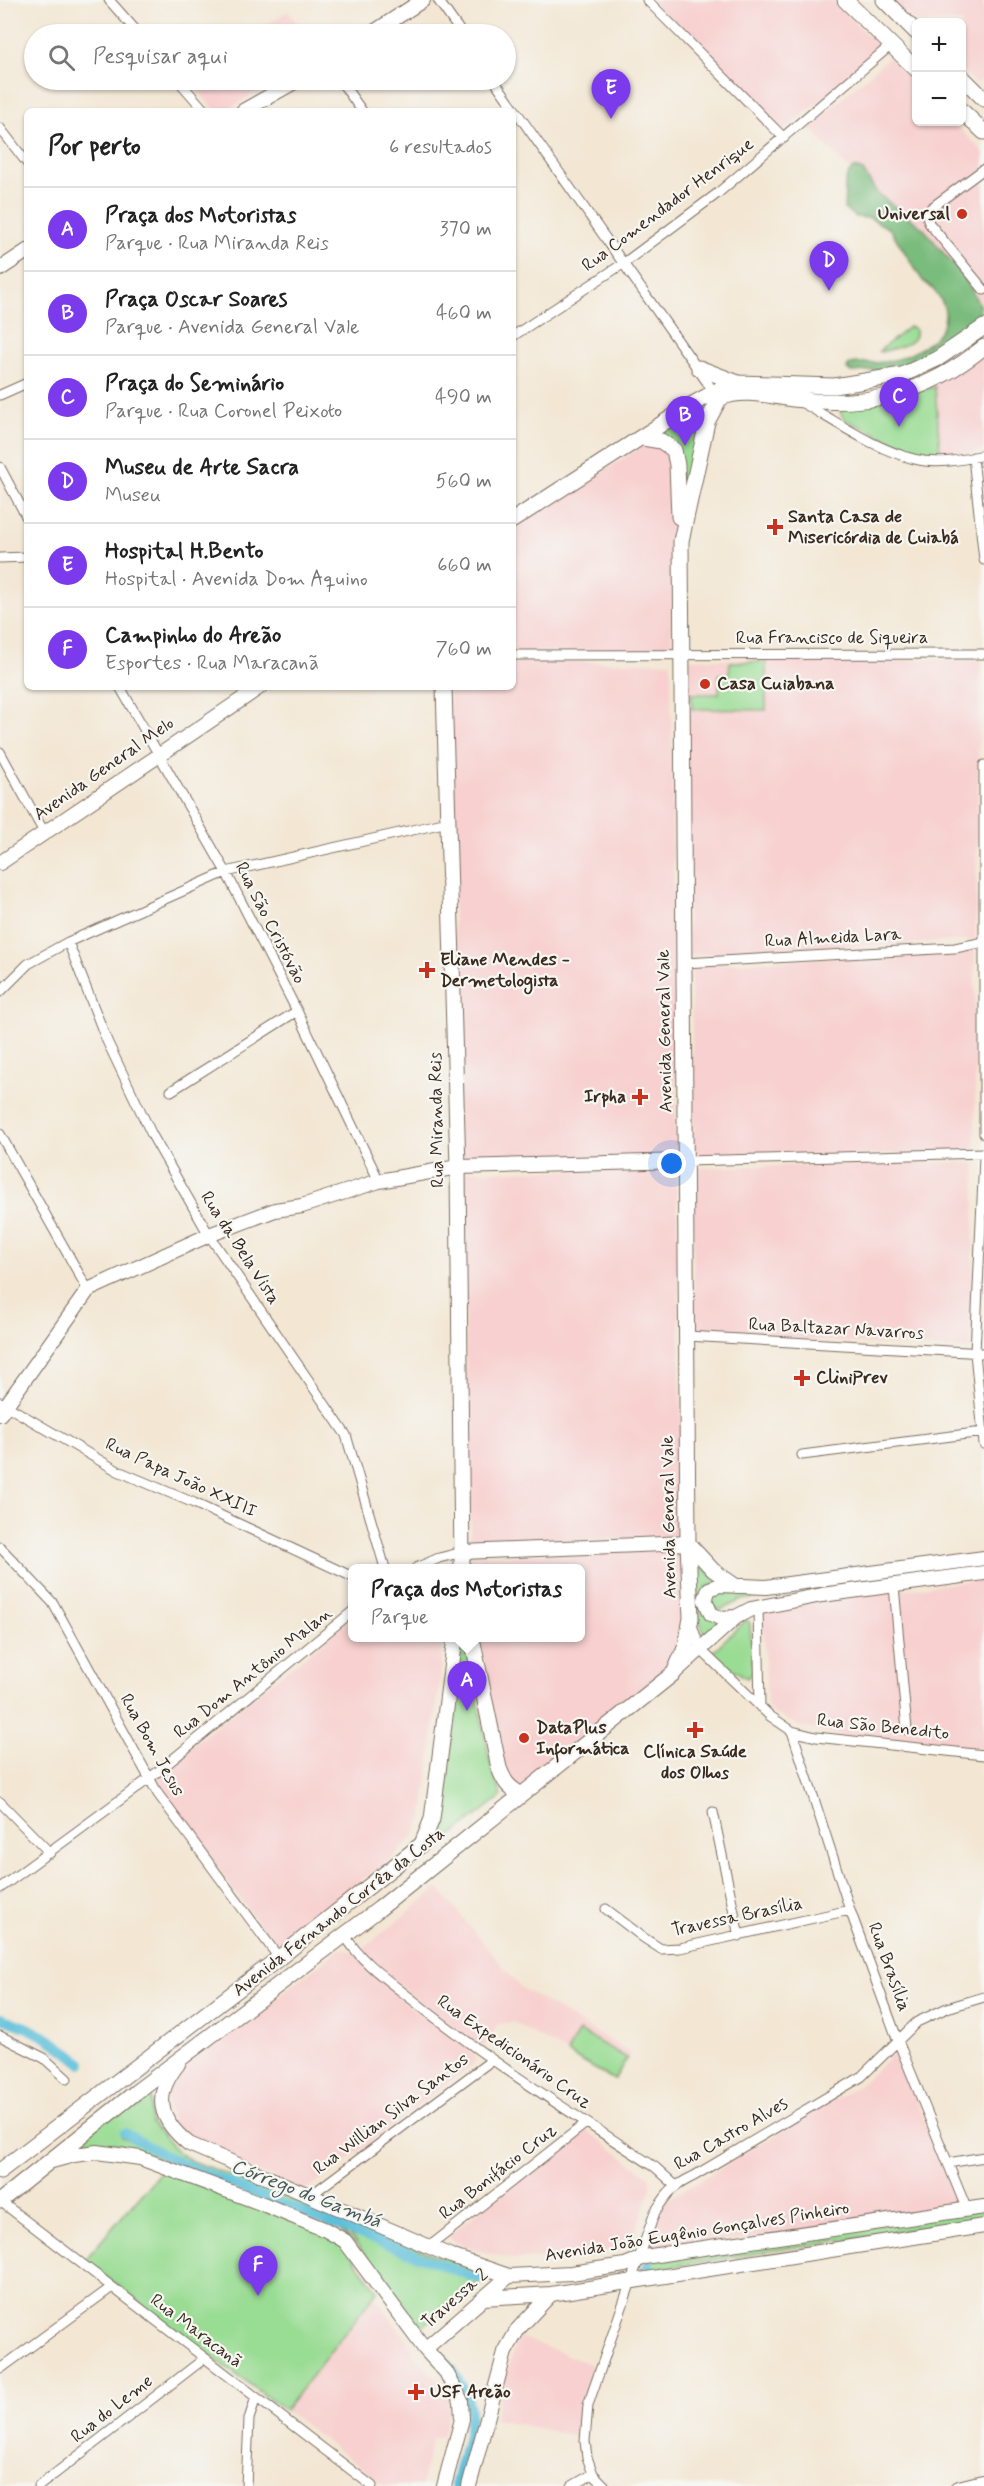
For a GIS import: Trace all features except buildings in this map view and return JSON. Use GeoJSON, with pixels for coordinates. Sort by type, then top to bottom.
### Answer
{"type":"FeatureCollection","features":[{"type":"Feature","properties":{"kind":"main road"},"geometry":{"type":"LineString","coordinates":[[845,0],[912,65]]}},
{"type":"Feature","properties":{"kind":"main road"},"geometry":{"type":"LineString","coordinates":[[884,0],[912,28]]}},
{"type":"Feature","properties":{"kind":"main road"},"geometry":{"type":"LineString","coordinates":[[966,80],[981,91]]}},
{"type":"Feature","properties":{"kind":"main road"},"geometry":{"type":"LineString","coordinates":[[966,115],[984,132]]}},
{"type":"Feature","properties":{"kind":"main road"},"geometry":{"type":"LineString","coordinates":[[699,368],[738,383],[834,386],[881,379],[919,368],[984,327]]}},
{"type":"Feature","properties":{"kind":"main road"},"geometry":{"type":"LineString","coordinates":[[720,394],[754,393],[796,400],[834,402],[882,399],[914,389],[945,374],[984,347]]}},
{"type":"Feature","properties":{"kind":"main road"},"geometry":{"type":"LineString","coordinates":[[516,518],[643,438],[738,383]]}},
{"type":"Feature","properties":{"kind":"main road","name":"Avenida General Vale"},"geometry":{"type":"LineString","coordinates":[[674,1673],[686,1646],[691,1618],[688,1543],[681,541],[707,422],[720,394]]}},
{"type":"Feature","properties":{"kind":"main road"},"geometry":{"type":"LineString","coordinates":[[643,438],[661,441],[674,450],[677,465],[681,541]]}},
{"type":"Feature","properties":{"kind":"main road","name":"Rua Miranda Reis"},"geometry":{"type":"LineString","coordinates":[[444,690],[458,1167],[462,1564]]}},
{"type":"Feature","properties":{"kind":"main road","name":"Avenida Fernando Corrêa da Costa"},"geometry":{"type":"LineString","coordinates":[[0,2171],[279,1958],[421,1846],[432,1819],[454,1642]]}},
{"type":"Feature","properties":{"kind":"main road"},"geometry":{"type":"LineString","coordinates":[[473,1642],[499,1768],[504,1781],[512,1790],[521,1794]]}},
{"type":"Feature","properties":{"kind":"main road","name":"Avenida Fernando Corrêa da Costa"},"geometry":{"type":"LineString","coordinates":[[0,2201],[186,2053],[345,1935],[674,1673]]}},
{"type":"Feature","properties":{"kind":"street"},"geometry":{"type":"LineString","coordinates":[[109,0],[130,24]]}},
{"type":"Feature","properties":{"kind":"street"},"geometry":{"type":"LineString","coordinates":[[386,24],[423,0]]}},
{"type":"Feature","properties":{"kind":"street"},"geometry":{"type":"LineString","coordinates":[[438,0],[455,24]]}},
{"type":"Feature","properties":{"kind":"street"},"geometry":{"type":"LineString","coordinates":[[647,0],[784,138]]}},
{"type":"Feature","properties":{"kind":"street","name":"Rua Comendador Henrique"},"geometry":{"type":"LineString","coordinates":[[516,334],[624,262],[718,193],[891,45]]}},
{"type":"Feature","properties":{"kind":"street"},"geometry":{"type":"LineString","coordinates":[[187,90],[202,108]]}},
{"type":"Feature","properties":{"kind":"street"},"geometry":{"type":"LineString","coordinates":[[248,108],[280,90]]}},
{"type":"Feature","properties":{"kind":"street"},"geometry":{"type":"LineString","coordinates":[[347,90],[361,108]]}},
{"type":"Feature","properties":{"kind":"street"},"geometry":{"type":"LineString","coordinates":[[501,90],[514,108]]}},
{"type":"Feature","properties":{"kind":"street"},"geometry":{"type":"LineString","coordinates":[[516,111],[699,368],[720,394]]}},
{"type":"Feature","properties":{"kind":"street"},"geometry":{"type":"LineString","coordinates":[[0,128],[24,159]]}},
{"type":"Feature","properties":{"kind":"street"},"geometry":{"type":"LineString","coordinates":[[984,170],[931,208],[927,216],[929,223],[984,290]]}},
{"type":"Feature","properties":{"kind":"street"},"geometry":{"type":"LineString","coordinates":[[0,269],[24,253]]}},
{"type":"Feature","properties":{"kind":"street"},"geometry":{"type":"LineString","coordinates":[[0,395],[24,384]]}},
{"type":"Feature","properties":{"kind":"street"},"geometry":{"type":"LineString","coordinates":[[834,386],[837,418],[842,424]]}},
{"type":"Feature","properties":{"kind":"street"},"geometry":{"type":"LineString","coordinates":[[796,400],[891,450],[915,459],[942,461],[984,455]]}},
{"type":"Feature","properties":{"kind":"street"},"geometry":{"type":"LineString","coordinates":[[973,457],[984,560]]}},
{"type":"Feature","properties":{"kind":"street"},"geometry":{"type":"LineString","coordinates":[[0,467],[24,512]]}},
{"type":"Feature","properties":{"kind":"street"},"geometry":{"type":"LineString","coordinates":[[0,558],[24,557]]}},
{"type":"Feature","properties":{"kind":"street","name":"Rua Francisco de Siqueira"},"geometry":{"type":"LineString","coordinates":[[516,655],[984,654]]}},
{"type":"Feature","properties":{"kind":"street","name":"Rua São Cristóvão"},"geometry":{"type":"LineString","coordinates":[[122,690],[226,872],[297,1011],[379,1181]]}},
{"type":"Feature","properties":{"kind":"street","name":"Avenida General Melo"},"geometry":{"type":"LineString","coordinates":[[0,863],[255,690]]}},
{"type":"Feature","properties":{"kind":"street"},"geometry":{"type":"LineString","coordinates":[[0,752],[45,834]]}},
{"type":"Feature","properties":{"kind":"street"},"geometry":{"type":"LineString","coordinates":[[984,765],[984,1134]]}},
{"type":"Feature","properties":{"kind":"street"},"geometry":{"type":"LineString","coordinates":[[0,992],[28,964],[68,942],[226,872],[448,822]]}},
{"type":"Feature","properties":{"kind":"street","name":"Rua da Bela Vista"},"geometry":{"type":"LineString","coordinates":[[68,942],[107,1041],[147,1124],[208,1235],[346,1435],[384,1564]]}},
{"type":"Feature","properties":{"kind":"street","name":"Rua Almeida Lara"},"geometry":{"type":"LineString","coordinates":[[684,963],[955,948],[983,943]]}},
{"type":"Feature","properties":{"kind":"street"},"geometry":{"type":"LineString","coordinates":[[171,1091],[297,1011]]}},
{"type":"Feature","properties":{"kind":"street"},"geometry":{"type":"LineString","coordinates":[[0,1134],[88,1290]]}},
{"type":"Feature","properties":{"kind":"street"},"geometry":{"type":"LineString","coordinates":[[2,1407],[88,1290],[208,1235],[275,1210],[302,1206],[379,1181],[458,1167],[984,1155],[979,1353],[984,1444]]}},
{"type":"Feature","properties":{"kind":"street","name":"Rua Baltazar Navarros"},"geometry":{"type":"LineString","coordinates":[[687,1336],[979,1353]]}},
{"type":"Feature","properties":{"kind":"street","name":"Rua Papa João XXIII"},"geometry":{"type":"LineString","coordinates":[[2,1407],[118,1471],[194,1503],[348,1575]]}},
{"type":"Feature","properties":{"kind":"street"},"geometry":{"type":"LineString","coordinates":[[802,1455],[982,1432]]}},
{"type":"Feature","properties":{"kind":"street"},"geometry":{"type":"LineString","coordinates":[[427,1564],[463,1552],[688,1543],[713,1570],[738,1587]]}},
{"type":"Feature","properties":{"kind":"street","name":"Rua Bom Jesus"},"geometry":{"type":"LineString","coordinates":[[0,1547],[53,1603],[158,1794],[279,1958]]}},
{"type":"Feature","properties":{"kind":"street"},"geometry":{"type":"LineString","coordinates":[[736,1617],[715,1617],[708,1610],[705,1600],[707,1593],[713,1587],[766,1587],[984,1558]]}},
{"type":"Feature","properties":{"kind":"street","name":"Avenida Fernando Corrêa da Costa"},"geometry":{"type":"LineString","coordinates":[[674,1673],[736,1617],[758,1607],[822,1595],[984,1573]]}},
{"type":"Feature","properties":{"kind":"street"},"geometry":{"type":"LineString","coordinates":[[894,1586],[907,1730]]}},
{"type":"Feature","properties":{"kind":"street"},"geometry":{"type":"LineString","coordinates":[[758,1607],[760,1707]]}},
{"type":"Feature","properties":{"kind":"street","name":"Rua Dom Antônio Malan"},"geometry":{"type":"LineString","coordinates":[[0,1888],[150,1778],[348,1615]]}},
{"type":"Feature","properties":{"kind":"street","name":"Rua São Benedito"},"geometry":{"type":"LineString","coordinates":[[691,1618],[700,1649],[760,1707],[792,1731],[816,1737],[984,1755]]}},
{"type":"Feature","properties":{"kind":"street","name":"Rua Brasília"},"geometry":{"type":"LineString","coordinates":[[792,1731],[850,1911],[898,2041],[967,2210]]}},
{"type":"Feature","properties":{"kind":"street"},"geometry":{"type":"LineString","coordinates":[[0,1802],[50,1853]]}},
{"type":"Feature","properties":{"kind":"street"},"geometry":{"type":"LineString","coordinates":[[713,1812],[739,1936]]}},
{"type":"Feature","properties":{"kind":"street","name":"Travessa Brasília"},"geometry":{"type":"LineString","coordinates":[[606,1909],[661,1948],[680,1948],[850,1911]]}},
{"type":"Feature","properties":{"kind":"street","name":"Rua Expedicionário Cruz"},"geometry":{"type":"LineString","coordinates":[[345,1935],[358,1953],[450,2031],[655,2167],[675,2185]]}},
{"type":"Feature","properties":{"kind":"street","name":"Rua Castro Alves"},"geometry":{"type":"LineString","coordinates":[[605,2486],[593,2474],[586,2457],[588,2404],[655,2211],[675,2185],[861,2077],[917,2022],[947,2008],[984,1997]]}},
{"type":"Feature","properties":{"kind":"street"},"geometry":{"type":"LineString","coordinates":[[0,2036],[44,2058],[67,2079]]}},
{"type":"Feature","properties":{"kind":"street","name":"Avenida João Eugênio Gonçalves Pinheiro"},"geometry":{"type":"LineString","coordinates":[[186,2053],[170,2074],[162,2093],[162,2109],[176,2132],[189,2144],[470,2263],[509,2276],[571,2273],[625,2265],[639,2259],[676,2252],[984,2207]]}},
{"type":"Feature","properties":{"kind":"street","name":"Rua Willian Silva Santos"},"geometry":{"type":"LineString","coordinates":[[311,2195],[492,2060]]}},
{"type":"Feature","properties":{"kind":"street","name":"Rua Bonifácio Cruz"},"geometry":{"type":"LineString","coordinates":[[430,2246],[586,2123]]}},
{"type":"Feature","properties":{"kind":"street"},"geometry":{"type":"LineString","coordinates":[[47,2162],[85,2153],[130,2155],[337,2235],[351,2248],[425,2349],[446,2372],[461,2402],[462,2419],[444,2486]]}},
{"type":"Feature","properties":{"kind":"street"},"geometry":{"type":"LineString","coordinates":[[948,2163],[984,2157]]}},
{"type":"Feature","properties":{"kind":"street","name":"Rua Maracanã"},"geometry":{"type":"LineString","coordinates":[[0,2201],[372,2486]]}},
{"type":"Feature","properties":{"kind":"street"},"geometry":{"type":"LineString","coordinates":[[483,2298],[551,2294],[984,2226]]}},
{"type":"Feature","properties":{"kind":"street","name":"Travessa 2"},"geometry":{"type":"LineString","coordinates":[[425,2349],[509,2276]]}},
{"type":"Feature","properties":{"kind":"street"},"geometry":{"type":"LineString","coordinates":[[0,2369],[112,2287]]}},
{"type":"Feature","properties":{"kind":"street"},"geometry":{"type":"LineString","coordinates":[[469,2486],[505,2352],[518,2329],[551,2294]]}},
{"type":"Feature","properties":{"kind":"street","name":"Rua do Leme"},"geometry":{"type":"LineString","coordinates":[[39,2486],[205,2358]]}},
{"type":"Feature","properties":{"kind":"street"},"geometry":{"type":"LineString","coordinates":[[244,2485],[249,2419],[256,2397]]}},
{"type":"Feature","properties":{"kind":"street"},"geometry":{"type":"LineString","coordinates":[[572,2486],[593,2474],[594,2486]]}},
{"type":"Feature","properties":{"kind":"street"},"geometry":{"type":"LineString","coordinates":[[956,2486],[984,2479]]}},
{"type":"Feature","properties":{"kind":"shaded area"},"geometry":{"type":"Polygon","coordinates":[[[650,0],[832,0],[884,51],[780,133],[650,0]]]}},
{"type":"Feature","properties":{"kind":"shaded area"},"geometry":{"type":"Polygon","coordinates":[[[891,0],[984,0],[984,78],[976,84],[966,74],[966,18],[912,18],[891,0]]]}},
{"type":"Feature","properties":{"kind":"shaded area"},"geometry":{"type":"Polygon","coordinates":[[[288,11],[298,24],[268,24],[288,11]]]}},
{"type":"Feature","properties":{"kind":"shaded area"},"geometry":{"type":"Polygon","coordinates":[[[889,57],[912,81],[912,126],[957,126],[984,153],[984,305],[809,128],[889,57]]]}},
{"type":"Feature","properties":{"kind":"shaded area"},"geometry":{"type":"Polygon","coordinates":[[[197,90],[259,90],[231,108],[213,108],[197,90]]]}},
{"type":"Feature","properties":{"kind":"shaded area"},"geometry":{"type":"Polygon","coordinates":[[[984,351],[984,449],[936,456],[910,453],[840,417],[839,406],[859,405],[984,351]]]}},
{"type":"Feature","properties":{"kind":"shaded area"},"geometry":{"type":"Polygon","coordinates":[[[647,443],[661,445],[673,460],[672,651],[516,652],[516,528],[647,443]]]}},
{"type":"Feature","properties":{"kind":"shaded area"},"geometry":{"type":"Polygon","coordinates":[[[687,659],[980,660],[975,940],[688,955],[687,659]]]}},
{"type":"Feature","properties":{"kind":"shaded area"},"geometry":{"type":"Polygon","coordinates":[[[516,662],[671,662],[676,1159],[459,1160],[449,690],[516,690],[516,662]]]}},
{"type":"Feature","properties":{"kind":"shaded area"},"geometry":{"type":"Polygon","coordinates":[[[975,948],[975,1150],[694,1162],[691,966],[975,948]]]}},
{"type":"Feature","properties":{"kind":"shaded area"},"geometry":{"type":"Polygon","coordinates":[[[926,1162],[976,1163],[970,1350],[695,1332],[692,1168],[926,1162]]]}},
{"type":"Feature","properties":{"kind":"shaded area"},"geometry":{"type":"Polygon","coordinates":[[[676,1169],[683,1525],[675,1537],[471,1544],[461,1171],[676,1169]]]}},
{"type":"Feature","properties":{"kind":"shaded area"},"geometry":{"type":"Polygon","coordinates":[[[678,1550],[682,1555],[685,1618],[677,1648],[657,1682],[519,1789],[510,1788],[498,1746],[481,1642],[585,1642],[585,1564],[471,1564],[471,1555],[678,1550]]]}},
{"type":"Feature","properties":{"kind":"shaded area"},"geometry":{"type":"Polygon","coordinates":[[[984,1579],[984,1750],[843,1736],[801,1727],[773,1713],[767,1706],[763,1612],[820,1600],[984,1579]]]}},
{"type":"Feature","properties":{"kind":"shaded area"},"geometry":{"type":"Polygon","coordinates":[[[348,1622],[348,1642],[445,1642],[423,1817],[415,1835],[396,1855],[275,1945],[149,1779],[348,1622]]]}},
{"type":"Feature","properties":{"kind":"shaded area"},"geometry":{"type":"Polygon","coordinates":[[[438,1888],[520,1987],[630,2053],[614,2080],[513,2022],[498,2024],[482,2049],[388,1977],[361,1950],[438,1888]]]}},
{"type":"Feature","properties":{"kind":"shaded area"},"geometry":{"type":"Polygon","coordinates":[[[340,1949],[352,1951],[405,2003],[473,2053],[476,2059],[473,2064],[304,2191],[185,2142],[171,2123],[166,2091],[170,2078],[340,1949]]]}},
{"type":"Feature","properties":{"kind":"shaded area"},"geometry":{"type":"Polygon","coordinates":[[[896,2051],[960,2206],[645,2254],[665,2201],[860,2085],[896,2051]]]}},
{"type":"Feature","properties":{"kind":"shaded area"},"geometry":{"type":"Polygon","coordinates":[[[583,2128],[649,2176],[651,2188],[630,2248],[564,2258],[513,2259],[475,2250],[451,2240],[449,2235],[583,2128]]]}},
{"type":"Feature","properties":{"kind":"shaded area"},"geometry":{"type":"Polygon","coordinates":[[[374,2296],[409,2343],[414,2354],[443,2386],[449,2399],[449,2412],[443,2435],[432,2439],[421,2486],[385,2486],[285,2410],[374,2296]]]}},
{"type":"Feature","properties":{"kind":"shaded area"},"geometry":{"type":"Polygon","coordinates":[[[520,2337],[595,2366],[584,2397],[579,2437],[494,2419],[514,2348],[520,2337]]]}},
{"type":"Feature","properties":{"kind":"green space"},"geometry":{"type":"Polygon","coordinates":[[[854,168],[863,171],[877,193],[924,229],[968,283],[980,307],[979,317],[973,325],[914,362],[897,369],[852,372],[847,369],[848,365],[852,364],[894,360],[923,347],[931,341],[943,325],[945,310],[938,296],[923,281],[890,229],[870,218],[856,217],[844,209],[846,181],[854,168]]]}},
{"type":"Feature","properties":{"kind":"green space"},"geometry":{"type":"Polygon","coordinates":[[[909,327],[914,328],[915,334],[910,342],[898,348],[879,351],[909,327]]]}},
{"type":"Feature","properties":{"kind":"green space"},"geometry":{"type":"Polygon","coordinates":[[[935,387],[940,451],[914,451],[844,419],[840,412],[841,408],[935,387]]]}},
{"type":"Feature","properties":{"kind":"green space"},"geometry":{"type":"Polygon","coordinates":[[[704,401],[708,404],[685,487],[660,435],[704,401]]]}},
{"type":"Feature","properties":{"kind":"green space"},"geometry":{"type":"Polygon","coordinates":[[[730,662],[766,662],[766,710],[692,709],[691,694],[719,694],[719,674],[729,674],[730,662]]]}},
{"type":"Feature","properties":{"kind":"green space"},"geometry":{"type":"Polygon","coordinates":[[[696,1560],[719,1583],[705,1587],[721,1621],[706,1636],[698,1610],[696,1560]]]}},
{"type":"Feature","properties":{"kind":"green space"},"geometry":{"type":"Polygon","coordinates":[[[718,1592],[759,1592],[760,1597],[741,1600],[721,1610],[714,1608],[711,1597],[718,1592]]]}},
{"type":"Feature","properties":{"kind":"green space"},"geometry":{"type":"Polygon","coordinates":[[[746,1620],[750,1623],[753,1672],[747,1678],[711,1653],[746,1620]]]}},
{"type":"Feature","properties":{"kind":"green space"},"geometry":{"type":"Polygon","coordinates":[[[462,1642],[467,1642],[492,1772],[502,1796],[440,1845],[439,1824],[448,1777],[462,1642]]]}},
{"type":"Feature","properties":{"kind":"green space"},"geometry":{"type":"Polygon","coordinates":[[[579,2031],[627,2058],[614,2080],[567,2053],[579,2031]]]}},
{"type":"Feature","properties":{"kind":"green space"},"geometry":{"type":"Polygon","coordinates":[[[151,2084],[151,2123],[179,2153],[190,2160],[427,2252],[487,2271],[489,2277],[415,2331],[352,2243],[340,2231],[123,2145],[93,2141],[73,2144],[151,2084]],[[128,2131],[122,2137],[184,2167],[343,2230],[413,2326],[417,2323],[349,2234],[477,2281],[479,2278],[177,2160],[151,2148],[128,2131]]]}},
{"type":"Feature","properties":{"kind":"green space"},"geometry":{"type":"Polygon","coordinates":[[[161,2171],[336,2236],[378,2290],[285,2410],[179,2333],[85,2260],[161,2171]]]}},
{"type":"Feature","properties":{"kind":"green space"},"geometry":{"type":"Polygon","coordinates":[[[984,2208],[984,2218],[649,2270],[648,2260],[984,2208]]]}},
{"type":"Feature","properties":{"kind":"waterway","name":"Córrego do Gambá"},"geometry":{"type":"LineString","coordinates":[[0,2018],[44,2036],[82,2064]]}},
{"type":"Feature","properties":{"kind":"waterway","name":"Córrego do Gambá"},"geometry":{"type":"LineString","coordinates":[[125,2133],[169,2158],[258,2195],[479,2279]]}},
{"type":"Feature","properties":{"kind":"waterway"},"geometry":{"type":"LineString","coordinates":[[443,2359],[465,2391],[469,2405],[468,2434],[455,2486]]}},
{"type":"Feature","properties":{"kind":"place","name":"Hospital H.Bento"},"geometry":{"type":"Point","coordinates":[611,119]}},
{"type":"Feature","properties":{"kind":"place","name":"Universal"},"geometry":{"type":"Point","coordinates":[962,214]}},
{"type":"Feature","properties":{"kind":"place","name":"Museu de Arte Sacra"},"geometry":{"type":"Point","coordinates":[829,291]}},
{"type":"Feature","properties":{"kind":"place","name":"Praça do Seminário"},"geometry":{"type":"Point","coordinates":[899,427]}},
{"type":"Feature","properties":{"kind":"place","name":"Praça Oscar Soares"},"geometry":{"type":"Point","coordinates":[685,446]}},
{"type":"Feature","properties":{"kind":"place","name":"Santa Casa de Misericórdia de Cuiabá"},"geometry":{"type":"Point","coordinates":[775,527]}},
{"type":"Feature","properties":{"kind":"place","name":"Casa Cuiabana"},"geometry":{"type":"Point","coordinates":[705,684]}},
{"type":"Feature","properties":{"kind":"place","name":"Eliane Mendes - Dermetologista"},"geometry":{"type":"Point","coordinates":[427,970]}},
{"type":"Feature","properties":{"kind":"place","name":"Irpha"},"geometry":{"type":"Point","coordinates":[640,1097]}},
{"type":"Feature","properties":{"kind":"place","name":"CliniPrev"},"geometry":{"type":"Point","coordinates":[802,1378]}},
{"type":"Feature","properties":{"kind":"place","name":"Praça dos Motoristas"},"geometry":{"type":"Point","coordinates":[467,1711]}},
{"type":"Feature","properties":{"kind":"place","name":"Clínica Saúde dos Olhos"},"geometry":{"type":"Point","coordinates":[695,1730]}},
{"type":"Feature","properties":{"kind":"place","name":"DataPlus Informática"},"geometry":{"type":"Point","coordinates":[524,1738]}},
{"type":"Feature","properties":{"kind":"place","name":"Campinho do Areão"},"geometry":{"type":"Point","coordinates":[258,2296]}},
{"type":"Feature","properties":{"kind":"place","name":"USF Areão"},"geometry":{"type":"Point","coordinates":[416,2392]}}]}
